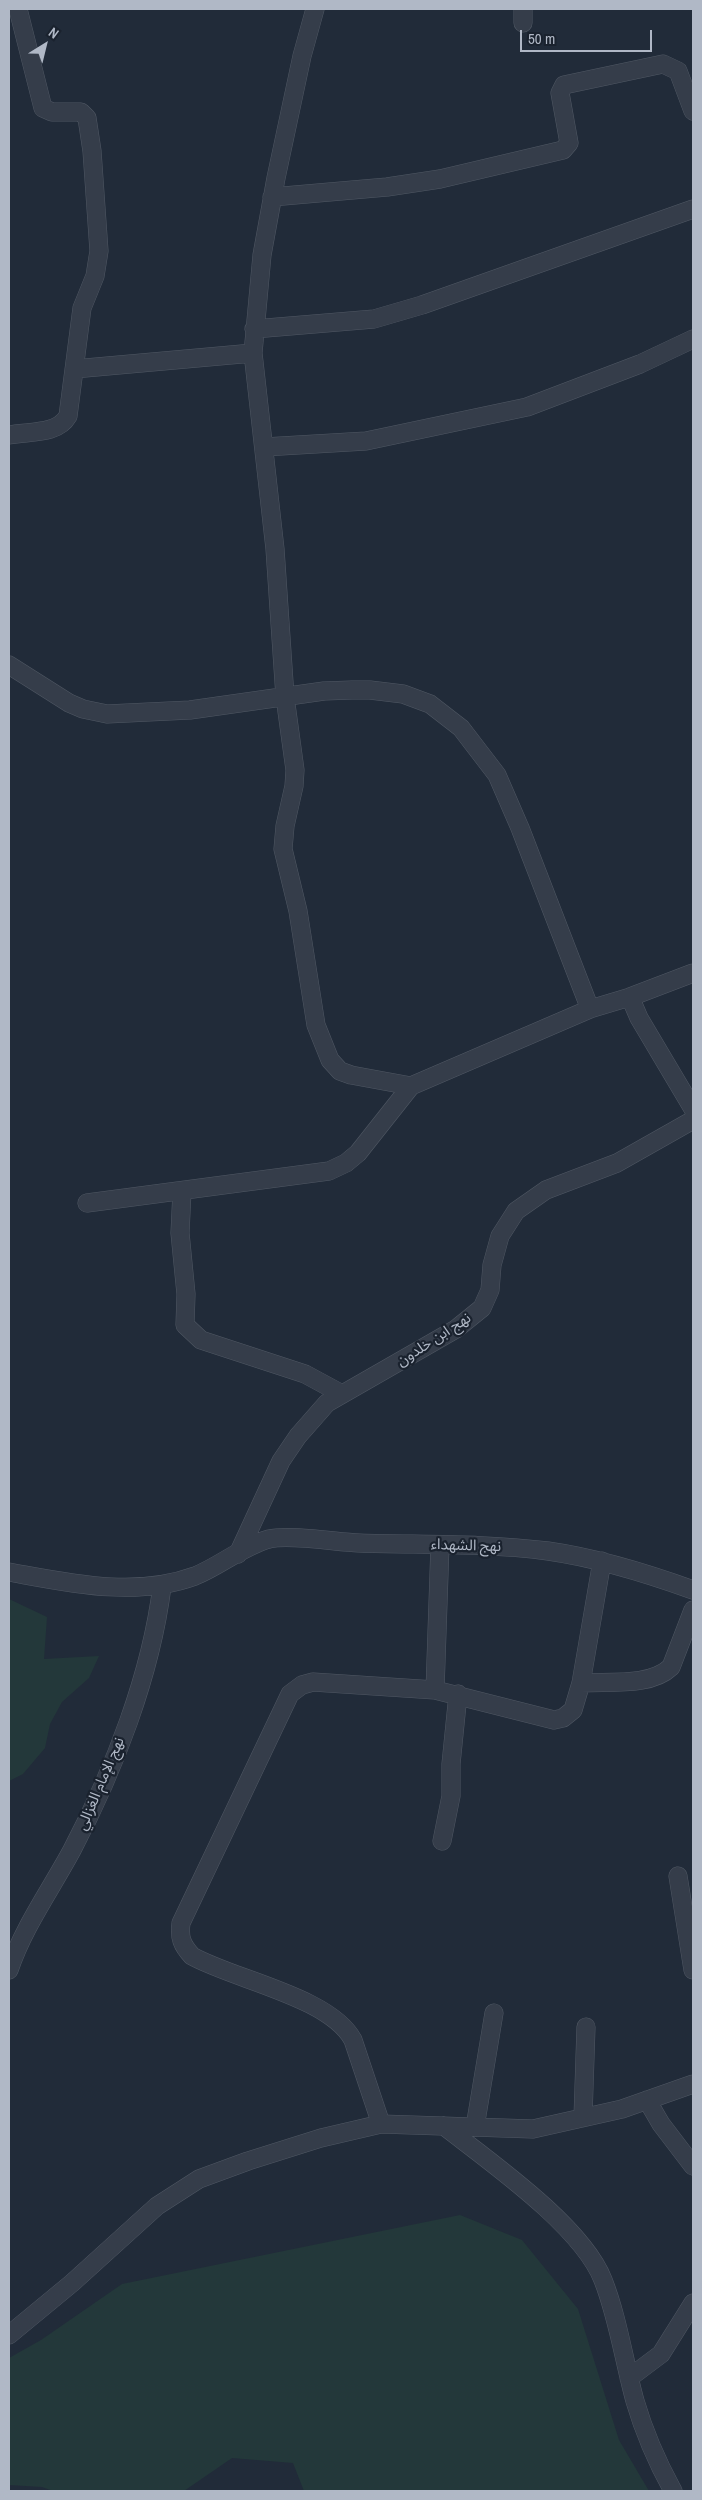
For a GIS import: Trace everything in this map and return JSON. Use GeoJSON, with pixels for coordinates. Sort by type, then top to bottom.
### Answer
{"type":"FeatureCollection","features":[{"type":"Feature","properties":{"kind":"street"},"geometry":{"type":"LineString","coordinates":[[9,436],[56,428],[64,424],[68,416],[82,308],[95,276],[99,251],[91,143],[85,114],[76,111],[48,112],[43,108],[18,9]]}},
{"type":"Feature","properties":{"kind":"street"},"geometry":{"type":"LineString","coordinates":[[315,9],[287,124],[272,197],[262,255],[253,353],[275,549],[286,697],[295,770],[294,786],[284,826],[283,849],[298,911],[316,1025],[330,1060],[340,1071],[364,1078],[411,1086]]}},
{"type":"Feature","properties":{"kind":"street"},"geometry":{"type":"LineString","coordinates":[[272,197],[387,188],[440,179],[563,150],[569,143],[560,93],[564,85],[663,64],[678,71],[693,111]]}},
{"type":"Feature","properties":{"kind":"street"},"geometry":{"type":"LineString","coordinates":[[254,330],[374,319],[422,305],[693,209]]}},
{"type":"Feature","properties":{"kind":"street"},"geometry":{"type":"LineString","coordinates":[[264,447],[366,441],[527,406],[640,364],[693,339]]}},
{"type":"Feature","properties":{"kind":"street"},"geometry":{"type":"LineString","coordinates":[[74,369],[253,353]]}},
{"type":"Feature","properties":{"kind":"street"},"geometry":{"type":"LineString","coordinates":[[9,665],[69,703],[98,713],[122,714],[190,710],[324,691],[352,690],[403,694],[430,704],[461,728],[484,756],[500,781],[590,1009]]}},
{"type":"Feature","properties":{"kind":"street"},"geometry":{"type":"LineString","coordinates":[[87,1203],[329,1171],[346,1163],[358,1152],[411,1086],[590,1009],[630,997],[693,973]]}},
{"type":"Feature","properties":{"kind":"street"},"geometry":{"type":"LineString","coordinates":[[630,997],[639,1018],[693,1109]]}},
{"type":"Feature","properties":{"kind":"street","name":"نهج ابن خلدون"},"geometry":{"type":"LineString","coordinates":[[238,1554],[281,1461],[314,1416],[327,1403],[456,1329],[482,1308],[490,1290],[492,1265],[500,1236],[516,1211],[546,1190],[617,1163],[693,1120]]}},
{"type":"Feature","properties":{"kind":"street"},"geometry":{"type":"LineString","coordinates":[[182,1191],[180,1233],[186,1294],[185,1325],[192,1334],[201,1340],[305,1374],[342,1394]]}},
{"type":"Feature","properties":{"kind":"street","name":"نهج الشهداء"},"geometry":{"type":"LineString","coordinates":[[9,1572],[74,1583],[132,1587],[162,1586],[196,1575],[269,1540],[279,1538],[520,1548],[602,1561],[693,1590]]}},
{"type":"Feature","properties":{"kind":"street"},"geometry":{"type":"LineString","coordinates":[[435,1690],[440,1545]]}},
{"type":"Feature","properties":{"kind":"street"},"geometry":{"type":"LineString","coordinates":[[381,2124],[354,2040],[348,2030],[332,2017],[305,2003],[192,1956],[183,1947],[180,1936],[181,1923],[290,1694],[302,1686],[313,1682],[435,1690],[458,1694],[554,1720],[563,1718],[573,1710],[581,1683],[602,1561]]}},
{"type":"Feature","properties":{"kind":"street","name":"نهج الإمام الغزالي"},"geometry":{"type":"LineString","coordinates":[[9,1970],[24,1937],[72,1850],[101,1790],[142,1682],[155,1633],[162,1586]]}},
{"type":"Feature","properties":{"kind":"street"},"geometry":{"type":"LineString","coordinates":[[581,1683],[641,1680],[666,1672],[671,1667],[693,1610]]}},
{"type":"Feature","properties":{"kind":"street"},"geometry":{"type":"LineString","coordinates":[[442,1841],[451,1796],[451,1764],[458,1694]]}},
{"type":"Feature","properties":{"kind":"street"},"geometry":{"type":"LineString","coordinates":[[678,1876],[690,1920],[693,1970]]}},
{"type":"Feature","properties":{"kind":"street"},"geometry":{"type":"LineString","coordinates":[[475,2127],[494,2014]]}},
{"type":"Feature","properties":{"kind":"street"},"geometry":{"type":"LineString","coordinates":[[583,2117],[586,2027]]}},
{"type":"Feature","properties":{"kind":"street"},"geometry":{"type":"LineString","coordinates":[[9,2335],[72,2283],[157,2206],[199,2179],[248,2161],[320,2138],[381,2124],[533,2129],[647,2100],[693,2084]]}},
{"type":"Feature","properties":{"kind":"street"},"geometry":{"type":"LineString","coordinates":[[647,2100],[661,2124],[693,2166]]}},
{"type":"Feature","properties":{"kind":"street"},"geometry":{"type":"LineString","coordinates":[[444,2126],[547,2210],[589,2255],[605,2286],[647,2438],[673,2491]]}},
{"type":"Feature","properties":{"kind":"street"},"geometry":{"type":"LineString","coordinates":[[629,2378],[661,2354],[693,2303]]}},
{"type":"Feature","properties":{"kind":"green space"},"geometry":{"type":"Polygon","coordinates":[[[9,1599],[47,1617],[44,1659],[99,1656],[89,1678],[62,1702],[50,1724],[45,1748],[23,1774],[9,1781],[9,1599]]]}},
{"type":"Feature","properties":{"kind":"green space"},"geometry":{"type":"Polygon","coordinates":[[[460,2215],[522,2240],[578,2309],[619,2440],[649,2491],[304,2491],[293,2463],[232,2458],[184,2491],[53,2491],[42,2487],[9,2485],[9,2358],[41,2340],[122,2284],[460,2215]]]}}]}
